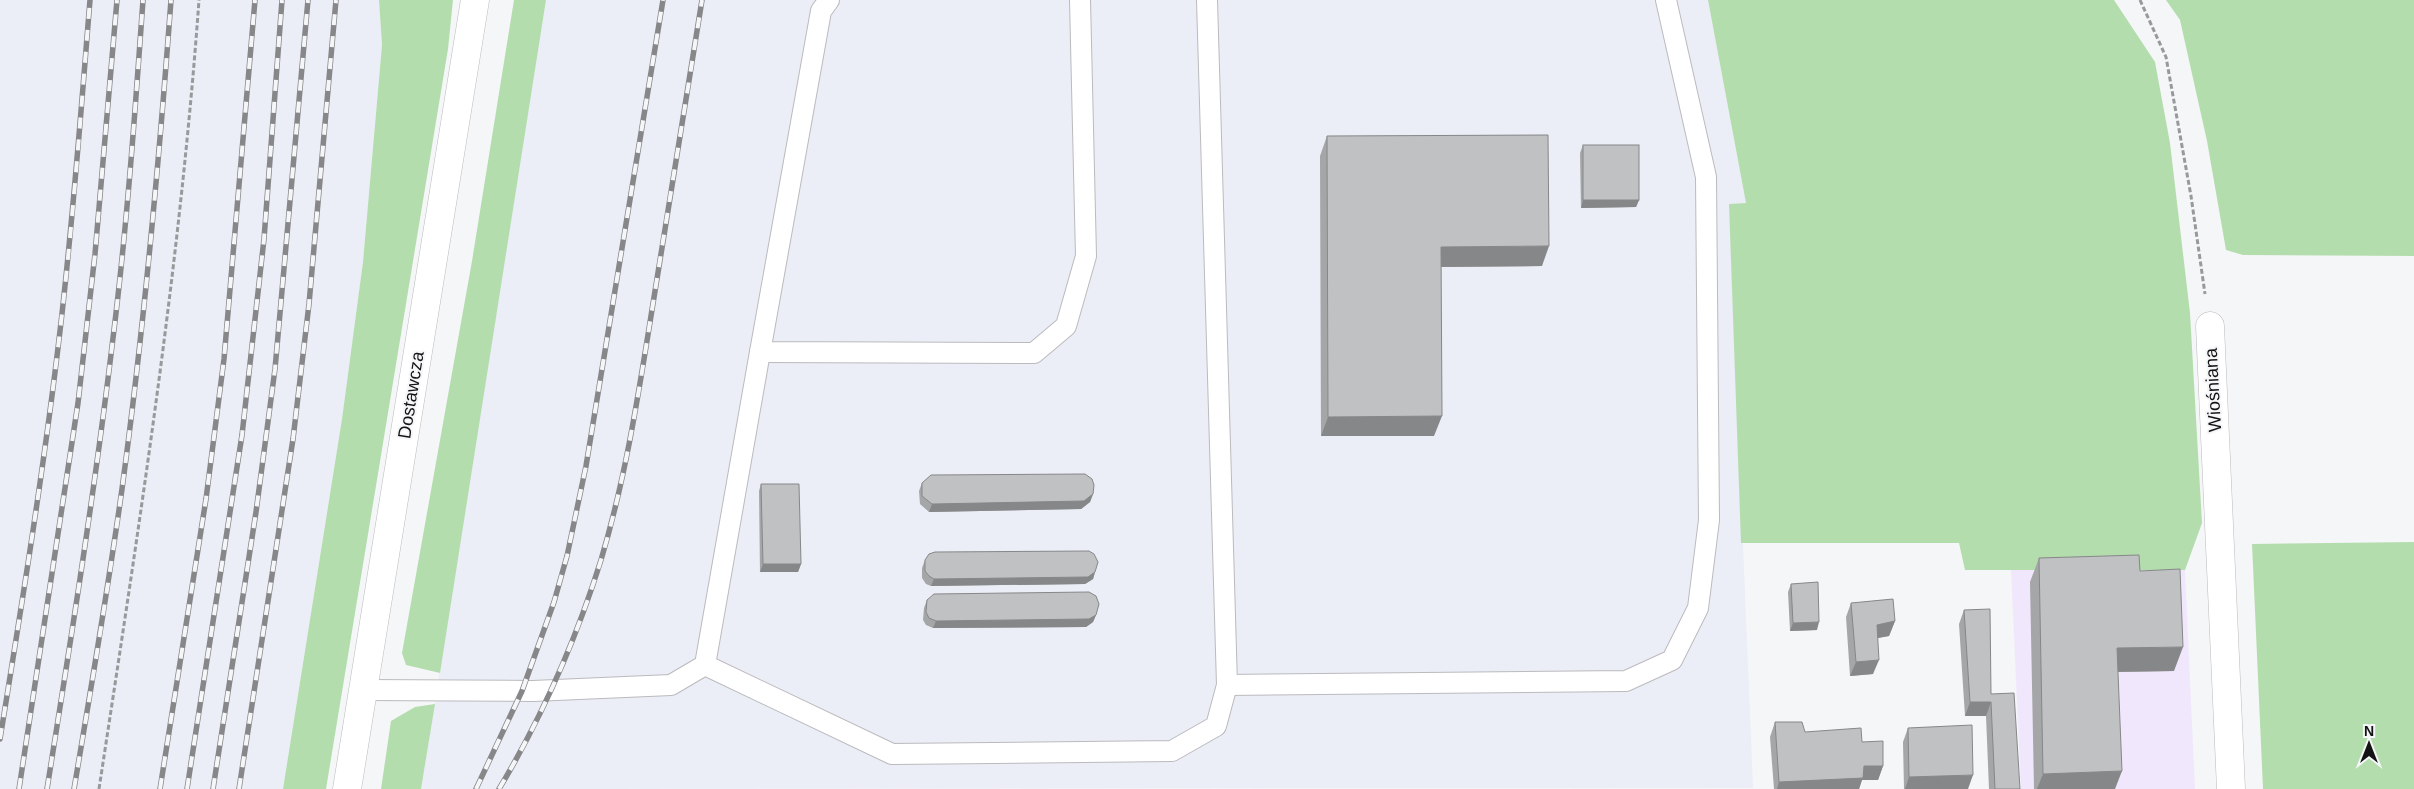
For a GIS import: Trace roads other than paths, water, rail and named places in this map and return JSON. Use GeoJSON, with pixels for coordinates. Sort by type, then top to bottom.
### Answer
{"type":"FeatureCollection","features":[{"type":"Feature","properties":{"kind":"street","name":"Dostawcza"},"geometry":{"type":"LineString","coordinates":[[347,789],[474,0]]}},
{"type":"Feature","properties":{"kind":"street","name":"Wiośniana"},"geometry":{"type":"LineString","coordinates":[[2210,326],[2230,789]]}},
{"type":"Feature","properties":{"kind":"lane"},"geometry":{"type":"LineString","coordinates":[[363,690],[533,691],[672,685],[705,665],[821,11],[829,0]]}},
{"type":"Feature","properties":{"kind":"lane"},"geometry":{"type":"LineString","coordinates":[[760,352],[1034,353],[1066,326],[1086,256],[1080,0]]}},
{"type":"Feature","properties":{"kind":"lane"},"geometry":{"type":"LineString","coordinates":[[705,665],[892,754],[1172,751],[1216,726],[1227,685],[1207,0]]}},
{"type":"Feature","properties":{"kind":"lane"},"geometry":{"type":"LineString","coordinates":[[1227,685],[1626,681],[1672,660],[1698,608],[1709,520],[1706,177],[1666,0]]}},
{"type":"Feature","properties":{"kind":"railway"},"geometry":{"type":"LineString","coordinates":[[0,739],[54,382],[73,207],[90,0]]}},
{"type":"Feature","properties":{"kind":"railway"},"geometry":{"type":"LineString","coordinates":[[19,789],[78,403],[95,254],[117,0]]}},
{"type":"Feature","properties":{"kind":"railway"},"geometry":{"type":"LineString","coordinates":[[47,789],[91,508],[113,338],[127,212],[143,0]]}},
{"type":"Feature","properties":{"kind":"railway"},"geometry":{"type":"LineString","coordinates":[[74,789],[111,564],[130,428],[150,245],[171,0]]}},
{"type":"Feature","properties":{"kind":"railway"},"geometry":{"type":"LineString","coordinates":[[160,789],[206,499],[224,359],[255,0]]}},
{"type":"Feature","properties":{"kind":"railway"},"geometry":{"type":"LineString","coordinates":[[187,789],[242,435],[264,239],[282,0]]}},
{"type":"Feature","properties":{"kind":"railway"},"geometry":{"type":"LineString","coordinates":[[213,789],[256,512],[275,369],[308,0]]}},
{"type":"Feature","properties":{"kind":"railway"},"geometry":{"type":"LineString","coordinates":[[239,789],[293,439],[309,304],[336,0]]}},
{"type":"Feature","properties":{"kind":"railway"},"geometry":{"type":"LineString","coordinates":[[476,789],[522,691],[554,602],[567,556],[586,466],[663,0]]}},
{"type":"Feature","properties":{"kind":"railway"},"geometry":{"type":"LineString","coordinates":[[499,789],[530,734],[569,649],[601,560],[619,492],[639,389],[702,0]]}}]}
